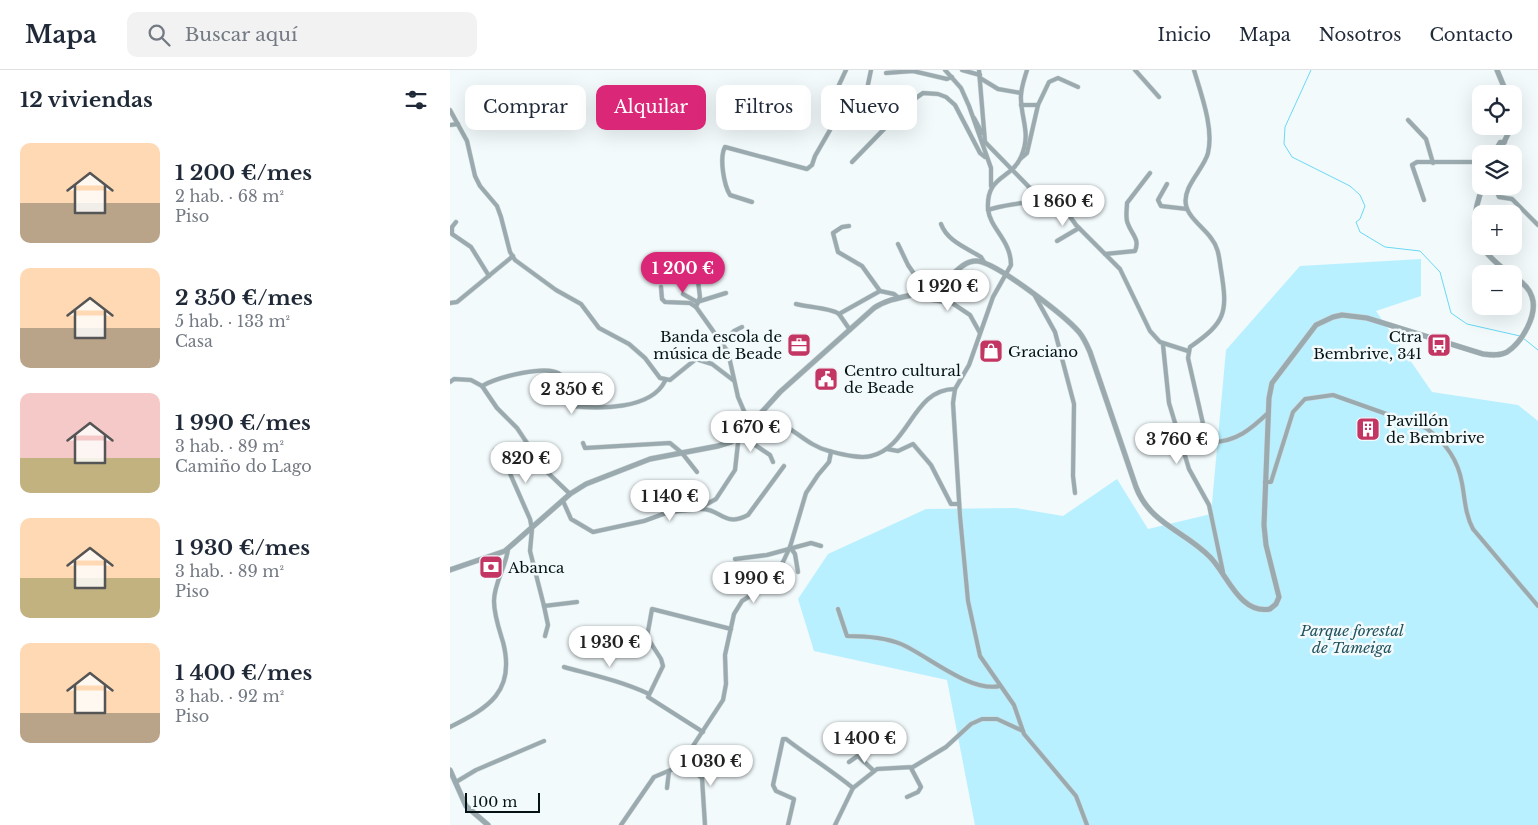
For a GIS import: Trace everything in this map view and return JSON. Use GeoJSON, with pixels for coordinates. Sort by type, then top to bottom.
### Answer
{"type":"FeatureCollection","features":[{"type":"Feature","properties":{"kind":"street"},"geometry":{"type":"LineString","coordinates":[[752,202],[730,195],[723,181],[725,147],[808,169],[830,130],[831,102],[846,70]]}},
{"type":"Feature","properties":{"kind":"street"},"geometry":{"type":"LineString","coordinates":[[868,85],[871,70]]}},
{"type":"Feature","properties":{"kind":"street"},"geometry":{"type":"LineString","coordinates":[[945,70],[961,88],[985,157],[991,168],[992,187]]}},
{"type":"Feature","properties":{"kind":"street"},"geometry":{"type":"LineString","coordinates":[[962,70],[979,76],[998,89],[1021,93]]}},
{"type":"Feature","properties":{"kind":"street"},"geometry":{"type":"LineString","coordinates":[[979,70],[983,136]]}},
{"type":"Feature","properties":{"kind":"street"},"geometry":{"type":"LineString","coordinates":[[1020,159],[1026,132],[1021,105],[1021,93],[1027,70]]}},
{"type":"Feature","properties":{"kind":"street"},"geometry":{"type":"LineString","coordinates":[[1135,70],[1159,97]]}},
{"type":"Feature","properties":{"kind":"street"},"geometry":{"type":"LineString","coordinates":[[1194,70],[1206,116],[1209,140],[1204,163],[1188,190],[1186,204],[1187,209],[1217,248],[1226,302],[1215,327],[1190,347],[1188,358],[1204,428],[1212,442],[1223,442],[1247,433],[1268,413]]}},
{"type":"Feature","properties":{"kind":"street"},"geometry":{"type":"LineString","coordinates":[[1497,70],[1504,85]]}},
{"type":"Feature","properties":{"kind":"street"},"geometry":{"type":"LineString","coordinates":[[886,73],[913,71],[947,79],[952,77]]}},
{"type":"Feature","properties":{"kind":"street"},"geometry":{"type":"LineString","coordinates":[[1078,87],[1053,78],[1049,82],[1038,105],[1027,153],[989,192],[988,210],[990,218],[1006,242],[1011,265],[993,297],[969,365],[955,389],[953,403],[959,504],[968,601],[980,656],[1014,705],[1023,731],[1076,796],[1087,825]]}},
{"type":"Feature","properties":{"kind":"street"},"geometry":{"type":"LineString","coordinates":[[852,162],[886,127],[895,113],[923,93],[938,94],[946,97],[955,105],[980,153],[985,157]]}},
{"type":"Feature","properties":{"kind":"street"},"geometry":{"type":"LineString","coordinates":[[1021,105],[1038,105]]}},
{"type":"Feature","properties":{"kind":"street"},"geometry":{"type":"LineString","coordinates":[[450,110],[468,141],[477,181],[497,206],[502,217],[512,256],[515,260],[556,290],[581,304],[599,328],[629,344],[645,358],[660,378],[665,381]]}},
{"type":"Feature","properties":{"kind":"street"},"geometry":{"type":"LineString","coordinates":[[973,118],[977,120],[985,142],[1012,167],[1028,187],[1048,196],[1065,208],[1079,228],[1120,269],[1150,331],[1163,345],[1188,351]]}},
{"type":"Feature","properties":{"kind":"street"},"geometry":{"type":"LineString","coordinates":[[1408,120],[1426,139],[1433,163]]}},
{"type":"Feature","properties":{"kind":"street"},"geometry":{"type":"LineString","coordinates":[[450,125],[458,124]]}},
{"type":"Feature","properties":{"kind":"street"},"geometry":{"type":"LineString","coordinates":[[1503,145],[1508,135]]}},
{"type":"Feature","properties":{"kind":"street"},"geometry":{"type":"LineString","coordinates":[[1498,145],[1500,142],[1505,142]]}},
{"type":"Feature","properties":{"kind":"street"},"geometry":{"type":"LineString","coordinates":[[1424,200],[1412,165],[1418,162],[1472,162]]}},
{"type":"Feature","properties":{"kind":"street"},"geometry":{"type":"LineString","coordinates":[[1105,254],[1134,251],[1137,245],[1136,239],[1128,226],[1127,203],[1150,173]]}},
{"type":"Feature","properties":{"kind":"street"},"geometry":{"type":"LineString","coordinates":[[1167,184],[1158,200],[1161,206],[1187,209]]}},
{"type":"Feature","properties":{"kind":"street"},"geometry":{"type":"LineString","coordinates":[[1480,195],[1476,208],[1479,242],[1488,256],[1499,265]]}},
{"type":"Feature","properties":{"kind":"street"},"geometry":{"type":"LineString","coordinates":[[1498,195],[1499,197],[1512,199],[1536,220],[1538,225]]}},
{"type":"Feature","properties":{"kind":"street"},"geometry":{"type":"LineString","coordinates":[[988,210],[1004,205],[1030,203],[1048,196]]}},
{"type":"Feature","properties":{"kind":"street"},"geometry":{"type":"LineString","coordinates":[[456,222],[452,227],[452,234],[471,248],[490,276]]}},
{"type":"Feature","properties":{"kind":"street"},"geometry":{"type":"LineString","coordinates":[[941,224],[950,238],[981,257],[984,262]]}},
{"type":"Feature","properties":{"kind":"street"},"geometry":{"type":"LineString","coordinates":[[849,226],[842,227],[833,233],[838,252],[862,266],[880,291]]}},
{"type":"Feature","properties":{"kind":"street"},"geometry":{"type":"LineString","coordinates":[[1057,241],[1079,228]]}},
{"type":"Feature","properties":{"kind":"street"},"geometry":{"type":"LineString","coordinates":[[898,244],[908,265],[932,300],[952,303],[970,315],[980,333]]}},
{"type":"Feature","properties":{"kind":"street"},"geometry":{"type":"LineString","coordinates":[[450,303],[457,302],[512,256]]}},
{"type":"Feature","properties":{"kind":"street"},"geometry":{"type":"LineString","coordinates":[[450,570],[490,558],[508,549],[570,494],[586,484],[650,459],[718,446],[738,436],[780,392],[877,306],[926,291],[943,283],[968,263],[984,262],[1007,273],[1074,327],[1085,340],[1136,488],[1144,506],[1163,524],[1211,557],[1238,594],[1248,604],[1266,610],[1276,604],[1278,592],[1266,545],[1265,482],[1268,413],[1272,383],[1316,325],[1342,315],[1367,318],[1489,355],[1506,352],[1525,330],[1533,315],[1533,298],[1528,288],[1522,283]]}},
{"type":"Feature","properties":{"kind":"street"},"geometry":{"type":"LineString","coordinates":[[697,274],[700,297],[697,304]]}},
{"type":"Feature","properties":{"kind":"street"},"geometry":{"type":"LineString","coordinates":[[661,287],[662,300],[666,302],[697,304],[726,293]]}},
{"type":"Feature","properties":{"kind":"street"},"geometry":{"type":"LineString","coordinates":[[839,314],[880,291],[894,294],[899,298]]}},
{"type":"Feature","properties":{"kind":"street"},"geometry":{"type":"LineString","coordinates":[[683,294],[697,304],[724,342],[742,409],[750,425]]}},
{"type":"Feature","properties":{"kind":"street"},"geometry":{"type":"LineString","coordinates":[[1035,296],[1055,332],[1074,404],[1073,476],[1075,493]]}},
{"type":"Feature","properties":{"kind":"street"},"geometry":{"type":"LineString","coordinates":[[796,304],[832,310],[839,314],[850,330]]}},
{"type":"Feature","properties":{"kind":"street"},"geometry":{"type":"LineString","coordinates":[[724,342],[734,331],[742,327]]}},
{"type":"Feature","properties":{"kind":"street"},"geometry":{"type":"LineString","coordinates":[[1163,345],[1169,403],[1189,469],[1209,505],[1224,576]]}},
{"type":"Feature","properties":{"kind":"street"},"geometry":{"type":"LineString","coordinates":[[482,386],[521,374],[550,370],[561,375],[570,406],[605,407],[643,402],[665,381],[674,378],[696,359],[712,364],[733,380]]}},
{"type":"Feature","properties":{"kind":"street"},"geometry":{"type":"LineString","coordinates":[[450,382],[463,379],[471,380],[482,386],[497,408],[517,428],[545,470],[570,494]]}},
{"type":"Feature","properties":{"kind":"street"},"geometry":{"type":"LineString","coordinates":[[750,425],[778,422],[806,442],[831,452],[865,457],[887,449],[910,423],[925,400],[947,390],[955,389]]}},
{"type":"Feature","properties":{"kind":"street"},"geometry":{"type":"LineString","coordinates":[[1265,482],[1271,482],[1293,412],[1305,399],[1319,395],[1333,395],[1426,428],[1438,437],[1456,463],[1462,481],[1466,516],[1473,529],[1538,606]]}},
{"type":"Feature","properties":{"kind":"street"},"geometry":{"type":"LineString","coordinates":[[738,436],[770,455],[773,462]]}},
{"type":"Feature","properties":{"kind":"street"},"geometry":{"type":"LineString","coordinates":[[698,509],[716,499],[732,477],[738,436]]}},
{"type":"Feature","properties":{"kind":"street"},"geometry":{"type":"LineString","coordinates":[[584,443],[585,448],[670,443],[682,453],[697,472]]}},
{"type":"Feature","properties":{"kind":"street"},"geometry":{"type":"LineString","coordinates":[[887,449],[898,451],[913,444],[931,465],[951,504],[959,504]]}},
{"type":"Feature","properties":{"kind":"street"},"geometry":{"type":"LineString","coordinates":[[495,450],[508,469],[518,489],[532,529],[530,551],[548,625],[545,636]]}},
{"type":"Feature","properties":{"kind":"street"},"geometry":{"type":"LineString","coordinates":[[685,764],[689,752],[715,715],[725,691],[725,655],[739,605],[745,598],[763,588],[783,562],[790,547],[806,493],[818,474],[829,462],[831,452]]}},
{"type":"Feature","properties":{"kind":"street"},"geometry":{"type":"LineString","coordinates":[[563,501],[571,520],[593,532],[644,521],[669,512],[698,509],[713,510],[728,520],[742,519],[748,516],[784,466]]}},
{"type":"Feature","properties":{"kind":"street"},"geometry":{"type":"LineString","coordinates":[[735,559],[768,555],[790,547],[811,543],[821,546]]}},
{"type":"Feature","properties":{"kind":"street"},"geometry":{"type":"LineString","coordinates":[[790,547],[795,554],[798,572]]}},
{"type":"Feature","properties":{"kind":"street"},"geometry":{"type":"LineString","coordinates":[[450,727],[485,708],[497,695],[503,683],[507,660],[494,602],[508,549]]}},
{"type":"Feature","properties":{"kind":"street"},"geometry":{"type":"LineString","coordinates":[[544,606],[577,602]]}},
{"type":"Feature","properties":{"kind":"street"},"geometry":{"type":"LineString","coordinates":[[703,732],[650,700],[649,694],[663,666],[661,659],[647,637],[652,609],[731,629]]}},
{"type":"Feature","properties":{"kind":"street"},"geometry":{"type":"LineString","coordinates":[[838,609],[847,636],[863,636],[896,642],[950,672],[989,686],[1000,686]]}},
{"type":"Feature","properties":{"kind":"street"},"geometry":{"type":"LineString","coordinates":[[564,667],[594,677],[613,679],[649,694]]}},
{"type":"Feature","properties":{"kind":"street"},"geometry":{"type":"LineString","coordinates":[[835,825],[853,788],[874,771],[887,768],[911,768],[946,747],[971,724],[982,719],[998,719],[1023,731]]}},
{"type":"Feature","properties":{"kind":"street"},"geometry":{"type":"LineString","coordinates":[[788,825],[794,800],[776,791],[773,785],[782,739],[786,739],[804,754],[820,762],[853,788]]}},
{"type":"Feature","properties":{"kind":"street"},"geometry":{"type":"LineString","coordinates":[[456,782],[476,770],[544,741]]}},
{"type":"Feature","properties":{"kind":"street"},"geometry":{"type":"LineString","coordinates":[[849,762],[859,757],[869,748]]}},
{"type":"Feature","properties":{"kind":"street"},"geometry":{"type":"LineString","coordinates":[[859,757],[874,771]]}},
{"type":"Feature","properties":{"kind":"street"},"geometry":{"type":"LineString","coordinates":[[621,825],[654,777],[685,764]]}},
{"type":"Feature","properties":{"kind":"street"},"geometry":{"type":"LineString","coordinates":[[685,764],[702,778],[705,825]]}},
{"type":"Feature","properties":{"kind":"street"},"geometry":{"type":"LineString","coordinates":[[907,797],[918,792],[921,787],[911,768]]}},
{"type":"Feature","properties":{"kind":"street"},"geometry":{"type":"LineString","coordinates":[[450,770],[466,806],[488,825]]}},
{"type":"Feature","properties":{"kind":"street"},"geometry":{"type":"LineString","coordinates":[[667,788],[669,770]]}},
{"type":"Feature","properties":{"kind":"green space","name":"Parque forestal de Tameiga"},"geometry":{"type":"Polygon","coordinates":[[[1421,259],[1421,296],[1376,311],[1432,392],[1518,405],[1538,421],[1538,825],[975,825],[947,680],[814,651],[798,599],[828,554],[926,509],[1016,508],[1063,516],[1117,479],[1148,529],[1211,514],[1226,350],[1300,266],[1421,259]]]}},
{"type":"Feature","properties":{"kind":"waterway"},"geometry":{"type":"LineString","coordinates":[[1311,70],[1285,127],[1284,144],[1292,157],[1350,186],[1360,195],[1365,206],[1360,219],[1356,222],[1360,232],[1385,247],[1420,251],[1440,272],[1451,313],[1467,324],[1520,336]]}},
{"type":"Feature","properties":{"kind":"waterway"},"geometry":{"type":"LineString","coordinates":[[1523,338],[1538,350]]}},
{"type":"Feature","properties":{"kind":"place","name":"Banda escola de música de Beade"},"geometry":{"type":"Point","coordinates":[799,345]}},
{"type":"Feature","properties":{"kind":"place","name":"Ctra Bembrive, 341"},"geometry":{"type":"Point","coordinates":[1439,345]}},
{"type":"Feature","properties":{"kind":"place","name":"Graciano"},"geometry":{"type":"Point","coordinates":[991,351]}},
{"type":"Feature","properties":{"kind":"place","name":"Centro cultural de Beade"},"geometry":{"type":"Point","coordinates":[826,379]}},
{"type":"Feature","properties":{"kind":"place","name":"Pavillón de Bembrive"},"geometry":{"type":"Point","coordinates":[1368,429]}},
{"type":"Feature","properties":{"kind":"place","name":"Abanca"},"geometry":{"type":"Point","coordinates":[491,567]}}]}
